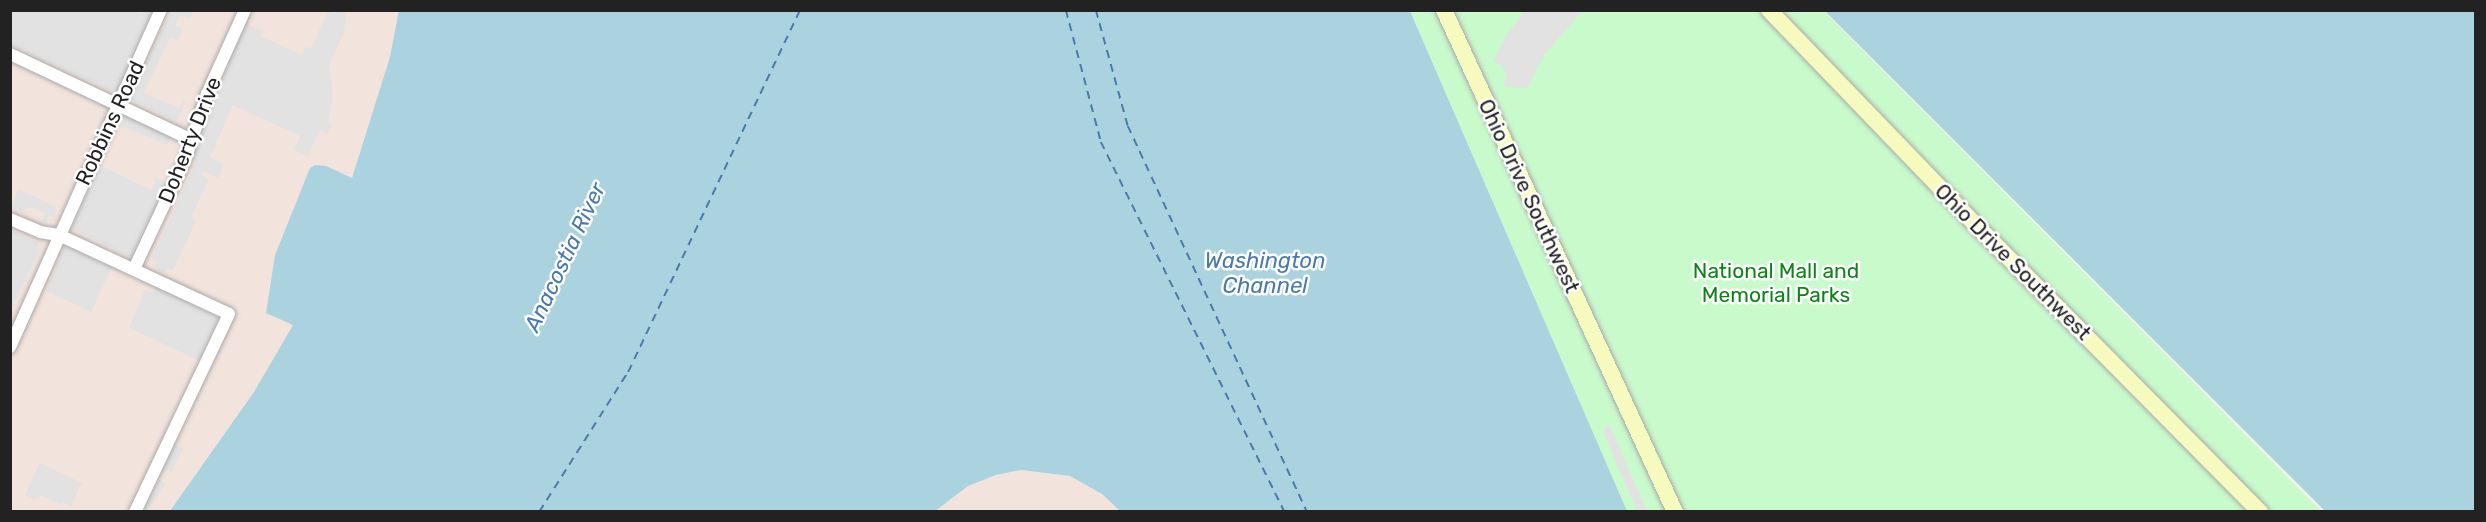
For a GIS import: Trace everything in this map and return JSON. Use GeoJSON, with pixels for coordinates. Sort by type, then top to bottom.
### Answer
{"type":"FeatureCollection","features":[{"type":"Feature","properties":{"kind":"street","name":"Robbins Road"},"geometry":{"type":"LineString","coordinates":[[10,347],[161,10]]}},
{"type":"Feature","properties":{"kind":"street","name":"Doherty Drive"},"geometry":{"type":"LineString","coordinates":[[134,269],[192,140],[212,84],[245,10]]}},
{"type":"Feature","properties":{"kind":"street","name":"Ohio Drive Southwest"},"geometry":{"type":"LineString","coordinates":[[1444,10],[1674,512]]}},
{"type":"Feature","properties":{"kind":"street","name":"Ohio Drive Southwest"},"geometry":{"type":"LineString","coordinates":[[1769,10],[1981,230],[2260,512]]}},
{"type":"Feature","properties":{"kind":"street"},"geometry":{"type":"LineString","coordinates":[[10,54],[192,140]]}},
{"type":"Feature","properties":{"kind":"street"},"geometry":{"type":"LineString","coordinates":[[10,219],[39,232],[59,235],[229,314],[135,512]]}},
{"type":"Feature","properties":{"kind":"shaded area"},"geometry":{"type":"Polygon","coordinates":[[[10,11],[490,11],[312,511],[11,511],[10,11]]]}},
{"type":"Feature","properties":{"kind":"shaded area"},"geometry":{"type":"Polygon","coordinates":[[[11,11],[134,11],[142,14],[143,11],[153,11],[116,93],[11,45],[11,11]]]}},
{"type":"Feature","properties":{"kind":"shaded area"},"geometry":{"type":"Polygon","coordinates":[[[172,11],[194,11],[190,19],[180,15],[176,25],[182,28],[180,36],[178,40],[170,38],[144,93],[179,108],[183,99],[186,101],[177,121],[129,99],[172,11]]]}},
{"type":"Feature","properties":{"kind":"shaded area"},"geometry":{"type":"Polygon","coordinates":[[[328,11],[333,13],[347,11],[344,32],[329,65],[333,97],[328,122],[332,125],[328,134],[320,131],[307,157],[294,150],[300,136],[233,105],[210,157],[224,164],[218,178],[204,171],[201,175],[209,179],[191,218],[196,221],[173,271],[168,268],[165,273],[154,268],[157,263],[152,259],[196,163],[195,160],[192,161],[212,104],[247,20],[248,24],[262,31],[260,36],[302,55],[306,47],[311,48],[328,11]]]}},
{"type":"Feature","properties":{"kind":"shaded area"},"geometry":{"type":"Polygon","coordinates":[[[1525,11],[1582,11],[1544,55],[1527,88],[1506,87],[1504,85],[1507,74],[1502,66],[1494,61],[1504,39],[1525,11]]]}},
{"type":"Feature","properties":{"kind":"shaded area"},"geometry":{"type":"Polygon","coordinates":[[[124,115],[172,137],[167,145],[121,125],[124,115]]]}},
{"type":"Feature","properties":{"kind":"shaded area"},"geometry":{"type":"Polygon","coordinates":[[[99,165],[151,190],[155,183],[153,176],[167,183],[131,258],[72,228],[99,165]]]}},
{"type":"Feature","properties":{"kind":"shaded area"},"geometry":{"type":"Polygon","coordinates":[[[18,189],[54,206],[57,211],[53,218],[49,215],[46,223],[42,221],[45,213],[31,207],[22,212],[11,207],[18,189]]]}},
{"type":"Feature","properties":{"kind":"shaded area"},"geometry":{"type":"Polygon","coordinates":[[[11,230],[37,242],[40,249],[11,310],[11,230]]]}},
{"type":"Feature","properties":{"kind":"shaded area"},"geometry":{"type":"Polygon","coordinates":[[[69,247],[112,267],[91,312],[46,291],[65,248],[69,247]]]}},
{"type":"Feature","properties":{"kind":"shaded area"},"geometry":{"type":"Polygon","coordinates":[[[156,286],[219,318],[200,361],[129,328],[145,290],[153,293],[156,286]]]}},
{"type":"Feature","properties":{"kind":"shaded area"},"geometry":{"type":"Polygon","coordinates":[[[1609,424],[1647,511],[1637,511],[1603,432],[1609,424]]]}},
{"type":"Feature","properties":{"kind":"shaded area"},"geometry":{"type":"Polygon","coordinates":[[[175,445],[183,448],[172,472],[163,469],[175,445]]]}},
{"type":"Feature","properties":{"kind":"shaded area"},"geometry":{"type":"Polygon","coordinates":[[[40,463],[82,483],[71,506],[62,502],[61,505],[42,496],[34,499],[25,495],[40,463]]]}},
{"type":"Feature","properties":{"kind":"shaded area"},"geometry":{"type":"Polygon","coordinates":[[[1021,470],[1070,476],[1102,494],[1120,511],[934,512],[968,486],[996,475],[1021,470]]]}},
{"type":"Feature","properties":{"kind":"shaded area"},"geometry":{"type":"Polygon","coordinates":[[[159,480],[166,484],[148,511],[144,511],[159,480]]]}},
{"type":"Feature","properties":{"kind":"green space","name":"National Mall and Memorial Parks"},"geometry":{"type":"Polygon","coordinates":[[[1410,11],[1824,11],[2321,511],[1627,511],[1410,11]]]}},
{"type":"Feature","properties":{"kind":"water"},"geometry":{"type":"Polygon","coordinates":[[[399,10],[1410,11],[1627,511],[1120,511],[1102,494],[1070,476],[1021,470],[996,475],[968,486],[934,512],[170,511],[254,392],[293,325],[266,313],[275,255],[310,168],[315,165],[326,166],[352,178],[390,57],[399,10]]]}},
{"type":"Feature","properties":{"kind":"water"},"geometry":{"type":"Polygon","coordinates":[[[1825,11],[2475,11],[2475,511],[2325,511],[1825,11]]]}},
{"type":"Feature","properties":{"kind":"ferry route"},"geometry":{"type":"LineString","coordinates":[[539,512],[628,372],[800,10]]}},
{"type":"Feature","properties":{"kind":"ferry route"},"geometry":{"type":"LineString","coordinates":[[1066,10],[1101,142],[1285,512]]}},
{"type":"Feature","properties":{"kind":"ferry route"},"geometry":{"type":"LineString","coordinates":[[1096,10],[1128,126],[1307,512]]}},
{"type":"Feature","properties":{"kind":"water label","name":"Anacostia River"},"geometry":{"type":"Point","coordinates":[565,257]}},
{"type":"Feature","properties":{"kind":"water label","name":"Washington Channel"},"geometry":{"type":"Point","coordinates":[1265,272]}}]}
